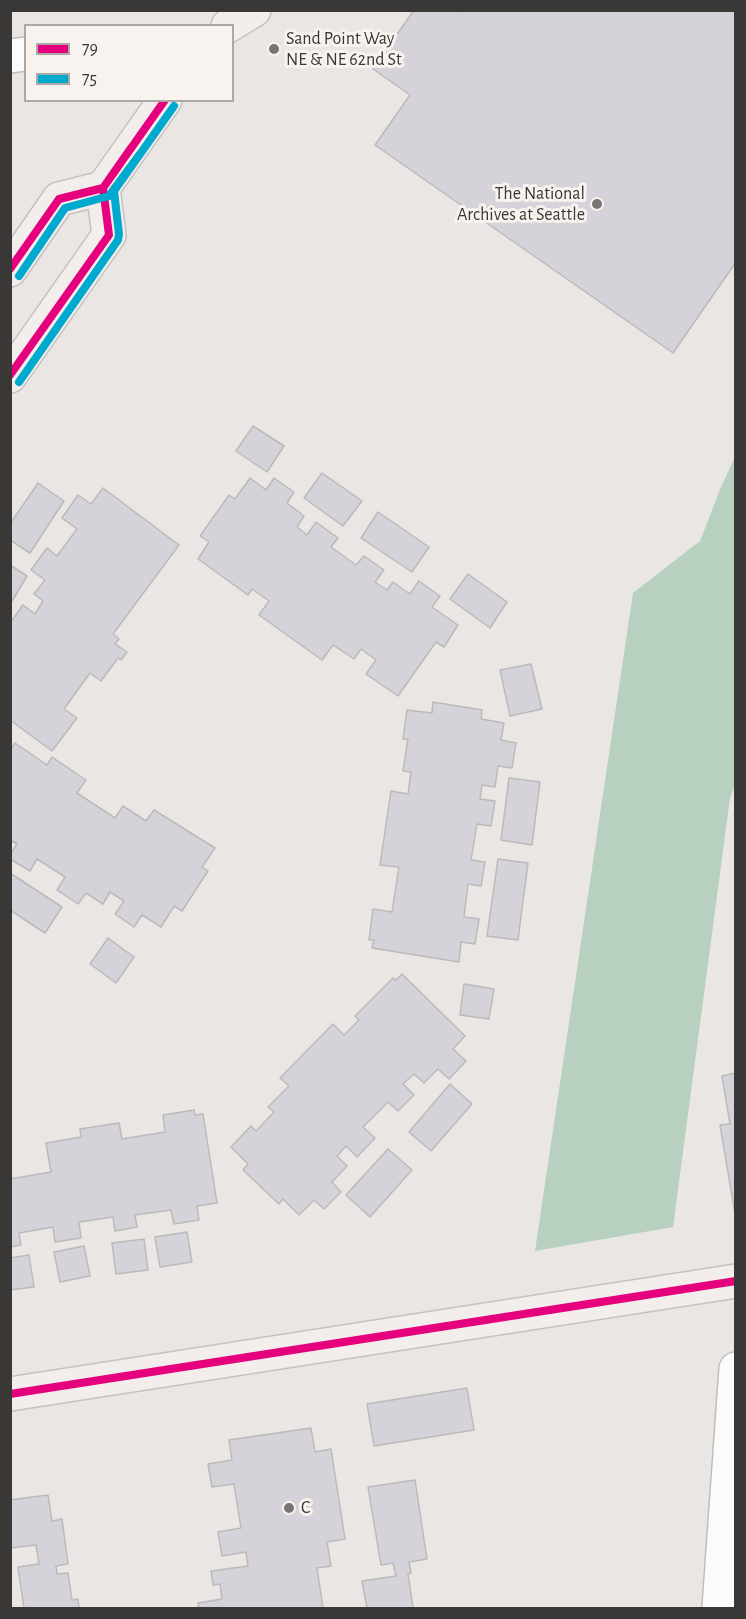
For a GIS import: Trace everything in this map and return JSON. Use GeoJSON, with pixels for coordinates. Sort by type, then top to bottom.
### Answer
{"type":"FeatureCollection","features":[{"type":"Feature","properties":{"kind":"main road"},"geometry":{"type":"LineString","coordinates":[[231,24],[254,10]]}},
{"type":"Feature","properties":{"kind":"main road"},"geometry":{"type":"LineString","coordinates":[[10,376],[109,235],[103,188],[161,102]]}},
{"type":"Feature","properties":{"kind":"main road"},"geometry":{"type":"LineString","coordinates":[[10,270],[59,199],[103,188]]}},
{"type":"Feature","properties":{"kind":"main road"},"geometry":{"type":"LineString","coordinates":[[10,1394],[735,1281]]}},
{"type":"Feature","properties":{"kind":"street"},"geometry":{"type":"LineString","coordinates":[[719,1608],[735,1368]]}},
{"type":"Feature","properties":{"kind":"green space"},"geometry":{"type":"Polygon","coordinates":[[[735,457],[735,785],[730,798],[673,1227],[535,1251],[633,593],[700,541],[735,457]]]}},
{"type":"Feature","properties":{"kind":"building","name":"The National Archives at Seattle"},"geometry":{"type":"Polygon","coordinates":[[[414,10],[458,10],[461,12],[463,10],[736,10],[736,262],[673,353],[375,145],[410,95],[373,69],[414,10]]]}},
{"type":"Feature","properties":{"kind":"building"},"geometry":{"type":"Polygon","coordinates":[[[253,426],[284,446],[267,472],[236,451],[253,426]]]}},
{"type":"Feature","properties":{"kind":"building"},"geometry":{"type":"Polygon","coordinates":[[[322,473],[362,501],[343,526],[304,498],[322,473]]]}},
{"type":"Feature","properties":{"kind":"building"},"geometry":{"type":"Polygon","coordinates":[[[250,478],[266,490],[274,478],[294,492],[287,503],[304,516],[297,527],[307,535],[316,522],[338,538],[331,547],[356,565],[364,556],[384,570],[375,582],[387,590],[393,582],[410,594],[419,581],[440,596],[432,607],[458,625],[444,647],[436,642],[398,696],[366,674],[376,660],[361,649],[354,659],[333,645],[322,660],[259,615],[269,601],[252,589],[248,595],[198,559],[209,542],[200,536],[229,495],[235,499],[250,478]]]}},
{"type":"Feature","properties":{"kind":"building"},"geometry":{"type":"Polygon","coordinates":[[[38,483],[64,501],[30,553],[10,540],[10,524],[38,483]]]}},
{"type":"Feature","properties":{"kind":"building"},"geometry":{"type":"Polygon","coordinates":[[[103,488],[179,545],[113,634],[119,639],[115,644],[127,652],[121,660],[118,658],[101,681],[90,673],[64,709],[77,718],[52,751],[10,720],[10,623],[23,605],[35,614],[43,601],[34,594],[45,580],[31,570],[47,548],[57,556],[77,529],[62,518],[78,495],[91,504],[103,488]]]}},
{"type":"Feature","properties":{"kind":"building"},"geometry":{"type":"Polygon","coordinates":[[[378,512],[429,547],[412,572],[361,538],[378,512]]]}},
{"type":"Feature","properties":{"kind":"building"},"geometry":{"type":"Polygon","coordinates":[[[10,565],[27,576],[11,603],[10,603],[10,565]]]}},
{"type":"Feature","properties":{"kind":"building"},"geometry":{"type":"Polygon","coordinates":[[[468,574],[507,602],[490,628],[450,599],[468,574]]]}},
{"type":"Feature","properties":{"kind":"building"},"geometry":{"type":"Polygon","coordinates":[[[531,664],[542,709],[510,716],[500,670],[531,664]]]}},
{"type":"Feature","properties":{"kind":"building"},"geometry":{"type":"Polygon","coordinates":[[[433,702],[482,710],[481,719],[504,723],[501,740],[516,743],[512,768],[498,766],[495,787],[482,785],[480,799],[495,801],[491,826],[477,824],[471,860],[485,862],[481,886],[468,884],[464,917],[479,919],[475,944],[461,942],[459,962],[372,948],[374,940],[369,940],[373,909],[392,912],[399,867],[380,865],[391,791],[408,794],[411,772],[403,771],[408,739],[403,739],[407,710],[432,713],[433,702]]]}},
{"type":"Feature","properties":{"kind":"building"},"geometry":{"type":"Polygon","coordinates":[[[15,743],[47,765],[52,757],[86,780],[77,793],[115,818],[123,806],[146,821],[154,810],[215,848],[202,867],[208,871],[182,911],[174,906],[161,927],[142,915],[134,927],[115,914],[124,901],[110,892],[103,904],[86,893],[78,904],[57,890],[65,877],[37,859],[30,871],[10,859],[17,844],[10,840],[10,750],[15,743]]]}},
{"type":"Feature","properties":{"kind":"building"},"geometry":{"type":"Polygon","coordinates":[[[509,778],[540,782],[532,845],[501,840],[509,778]]]}},
{"type":"Feature","properties":{"kind":"building"},"geometry":{"type":"Polygon","coordinates":[[[498,859],[528,863],[518,940],[487,936],[498,859]]]}},
{"type":"Feature","properties":{"kind":"building"},"geometry":{"type":"Polygon","coordinates":[[[10,873],[62,907],[45,933],[10,910],[10,873]]]}},
{"type":"Feature","properties":{"kind":"building"},"geometry":{"type":"Polygon","coordinates":[[[108,938],[134,957],[116,983],[90,964],[108,938]]]}},
{"type":"Feature","properties":{"kind":"building"},"geometry":{"type":"Polygon","coordinates":[[[402,974],[465,1036],[453,1049],[466,1061],[449,1079],[438,1069],[424,1083],[414,1074],[403,1084],[414,1095],[398,1111],[388,1102],[363,1127],[375,1138],[357,1157],[346,1146],[337,1156],[347,1166],[332,1182],[341,1192],[324,1209],[314,1200],[299,1215],[283,1199],[279,1204],[243,1170],[248,1164],[231,1147],[251,1126],[256,1131],[274,1112],[268,1107],[289,1086],[280,1078],[333,1024],[344,1035],[359,1020],[355,1016],[393,978],[396,980],[402,974]]]}},
{"type":"Feature","properties":{"kind":"building"},"geometry":{"type":"Polygon","coordinates":[[[464,984],[494,989],[489,1019],[460,1015],[464,984]]]}},
{"type":"Feature","properties":{"kind":"building"},"geometry":{"type":"Polygon","coordinates":[[[736,1073],[735,1214],[720,1125],[730,1124],[722,1076],[736,1073]]]}},
{"type":"Feature","properties":{"kind":"building"},"geometry":{"type":"Polygon","coordinates":[[[450,1084],[472,1104],[431,1151],[409,1132],[450,1084]]]}},
{"type":"Feature","properties":{"kind":"building"},"geometry":{"type":"Polygon","coordinates":[[[194,1110],[195,1115],[203,1114],[217,1203],[197,1206],[199,1220],[174,1224],[171,1210],[135,1215],[137,1227],[115,1231],[113,1217],[79,1222],[81,1238],[55,1242],[53,1227],[19,1233],[21,1245],[10,1247],[10,1179],[51,1172],[46,1143],[81,1137],[80,1129],[119,1123],[122,1139],[165,1132],[163,1115],[194,1110]]]}},
{"type":"Feature","properties":{"kind":"building"},"geometry":{"type":"Polygon","coordinates":[[[388,1149],[412,1170],[370,1217],[346,1195],[388,1149]]]}},
{"type":"Feature","properties":{"kind":"building"},"geometry":{"type":"Polygon","coordinates":[[[187,1232],[192,1262],[160,1267],[155,1237],[187,1232]]]}},
{"type":"Feature","properties":{"kind":"building"},"geometry":{"type":"Polygon","coordinates":[[[144,1239],[148,1270],[116,1274],[112,1243],[144,1239]]]}},
{"type":"Feature","properties":{"kind":"building"},"geometry":{"type":"Polygon","coordinates":[[[84,1246],[90,1276],[60,1282],[54,1252],[84,1246]]]}},
{"type":"Feature","properties":{"kind":"building"},"geometry":{"type":"Polygon","coordinates":[[[29,1255],[34,1287],[10,1290],[10,1258],[29,1255]]]}},
{"type":"Feature","properties":{"kind":"building"},"geometry":{"type":"Polygon","coordinates":[[[467,1388],[474,1430],[374,1446],[367,1404],[467,1388]]]}},
{"type":"Feature","properties":{"kind":"building","name":"C"},"geometry":{"type":"Polygon","coordinates":[[[311,1428],[315,1452],[331,1449],[345,1539],[327,1542],[331,1566],[317,1568],[323,1608],[199,1608],[198,1603],[222,1599],[220,1584],[213,1585],[211,1571],[248,1566],[246,1552],[222,1556],[218,1532],[241,1528],[234,1484],[212,1487],[208,1464],[232,1460],[229,1440],[311,1428]]]}},
{"type":"Feature","properties":{"kind":"building"},"geometry":{"type":"Polygon","coordinates":[[[415,1480],[427,1559],[409,1562],[411,1573],[408,1574],[413,1608],[367,1608],[362,1581],[396,1576],[393,1563],[381,1565],[368,1487],[415,1480]]]}},
{"type":"Feature","properties":{"kind":"building"},"geometry":{"type":"Polygon","coordinates":[[[48,1495],[52,1521],[62,1519],[68,1564],[56,1566],[57,1574],[68,1573],[72,1600],[78,1599],[79,1608],[24,1608],[18,1567],[39,1564],[36,1545],[10,1548],[10,1500],[48,1495]]]}},
{"type":"Feature","properties":{"kind":"transit line","name":"79"},"geometry":{"type":"LineString","coordinates":[[10,375],[109,235],[103,188],[164,102]]}},
{"type":"Feature","properties":{"kind":"transit line","name":"75"},"geometry":{"type":"LineString","coordinates":[[19,382],[118,240],[114,191],[174,106]]}},
{"type":"Feature","properties":{"kind":"transit line","name":"79"},"geometry":{"type":"LineString","coordinates":[[10,269],[59,199],[103,188],[131,148]]}},
{"type":"Feature","properties":{"kind":"transit line","name":"75"},"geometry":{"type":"LineString","coordinates":[[19,276],[65,208],[109,196],[140,154]]}},
{"type":"Feature","properties":{"kind":"transit line","name":"79"},"geometry":{"type":"LineString","coordinates":[[10,1394],[736,1281]]}},
{"type":"Feature","properties":{"kind":"place","name":"Sand Point Way NE & NE 62nd St"},"geometry":{"type":"Point","coordinates":[274,49]}},
{"type":"Feature","properties":{"kind":"place","name":"The National Archives at Seattle"},"geometry":{"type":"Point","coordinates":[597,204]}},
{"type":"Feature","properties":{"kind":"place","name":"C"},"geometry":{"type":"Point","coordinates":[289,1508]}}]}
